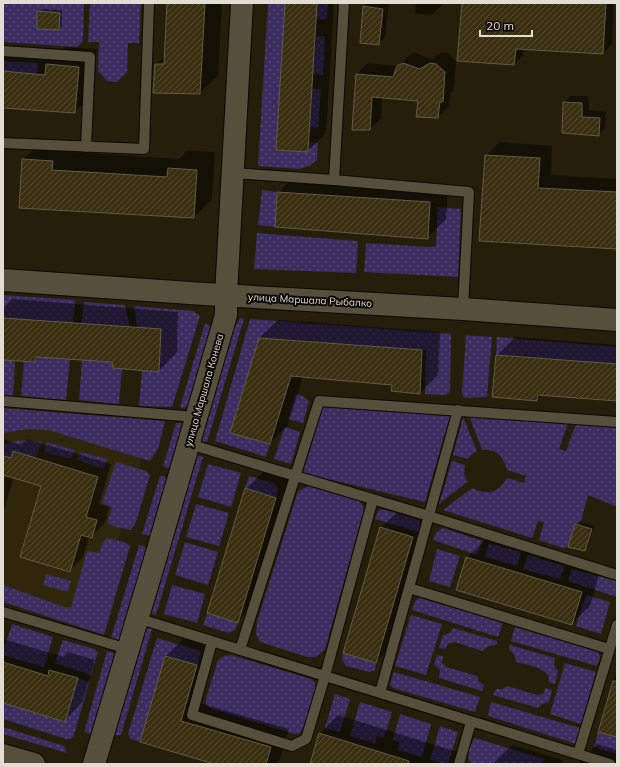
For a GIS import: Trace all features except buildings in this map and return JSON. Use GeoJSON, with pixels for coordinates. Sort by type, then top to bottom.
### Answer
{"type":"FeatureCollection","features":[{"type":"Feature","properties":{"kind":"street","name":"улица Маршала Конева"},"geometry":{"type":"LineString","coordinates":[[94,764],[226,315],[242,3]]}},
{"type":"Feature","properties":{"kind":"street","name":"улица Маршала Рыбалко"},"geometry":{"type":"LineString","coordinates":[[3,280],[617,320]]}},
{"type":"Feature","properties":{"kind":"street"},"geometry":{"type":"LineString","coordinates":[[3,754],[34,764]]}},
{"type":"Feature","properties":{"kind":"lane"},"geometry":{"type":"LineString","coordinates":[[3,143],[144,149],[149,3]]}},
{"type":"Feature","properties":{"kind":"lane"},"geometry":{"type":"LineString","coordinates":[[334,180],[344,3]]}},
{"type":"Feature","properties":{"kind":"lane"},"geometry":{"type":"LineString","coordinates":[[3,51],[90,57],[86,147]]}},
{"type":"Feature","properties":{"kind":"lane"},"geometry":{"type":"LineString","coordinates":[[233,173],[469,192],[463,309]]}},
{"type":"Feature","properties":{"kind":"lane"},"geometry":{"type":"LineString","coordinates":[[3,401],[196,417]]}},
{"type":"Feature","properties":{"kind":"lane"},"geometry":{"type":"LineString","coordinates":[[240,650],[319,401],[617,422]]}},
{"type":"Feature","properties":{"kind":"lane"},"geometry":{"type":"LineString","coordinates":[[380,693],[458,410]]}},
{"type":"Feature","properties":{"kind":"lane"},"geometry":{"type":"LineString","coordinates":[[189,444],[429,516],[617,575]]}},
{"type":"Feature","properties":{"kind":"lane"},"geometry":{"type":"LineString","coordinates":[[212,642],[192,715],[292,746],[306,739],[325,676],[373,499]]}},
{"type":"Feature","properties":{"kind":"lane"},"geometry":{"type":"LineString","coordinates":[[409,588],[609,649]]}},
{"type":"Feature","properties":{"kind":"lane"},"geometry":{"type":"LineString","coordinates":[[3,612],[128,649]]}},
{"type":"Feature","properties":{"kind":"lane"},"geometry":{"type":"LineString","coordinates":[[137,618],[610,764]]}},
{"type":"Feature","properties":{"kind":"lane"},"geometry":{"type":"LineString","coordinates":[[578,754],[617,625]]}},
{"type":"Feature","properties":{"kind":"lane"},"geometry":{"type":"LineString","coordinates":[[459,764],[471,722]]}},
{"type":"Feature","properties":{"kind":"shaded area"},"geometry":{"type":"Polygon","coordinates":[[[3,3],[84,3],[83,41],[77,47],[3,42],[3,3]]]}},
{"type":"Feature","properties":{"kind":"shaded area"},"geometry":{"type":"Polygon","coordinates":[[[90,3],[141,3],[139,43],[128,43],[127,72],[117,82],[107,81],[98,71],[99,42],[88,42],[90,3]]]}},
{"type":"Feature","properties":{"kind":"shaded area"},"geometry":{"type":"Polygon","coordinates":[[[268,3],[285,3],[308,152],[309,142],[318,143],[317,160],[309,166],[299,169],[258,166],[268,3]]]}},
{"type":"Feature","properties":{"kind":"shaded area"},"geometry":{"type":"Polygon","coordinates":[[[317,3],[328,3],[327,19],[316,19],[317,3]]]}},
{"type":"Feature","properties":{"kind":"shaded area"},"geometry":{"type":"Polygon","coordinates":[[[325,36],[323,75],[313,74],[316,37],[325,36]]]}},
{"type":"Feature","properties":{"kind":"shaded area"},"geometry":{"type":"Polygon","coordinates":[[[3,61],[38,63],[37,74],[3,71],[3,61]]]}},
{"type":"Feature","properties":{"kind":"shaded area"},"geometry":{"type":"Polygon","coordinates":[[[312,89],[321,89],[318,128],[310,127],[312,89]]]}},
{"type":"Feature","properties":{"kind":"shaded area"},"geometry":{"type":"Polygon","coordinates":[[[262,190],[277,192],[275,227],[258,225],[262,190]]]}},
{"type":"Feature","properties":{"kind":"shaded area"},"geometry":{"type":"Polygon","coordinates":[[[438,207],[461,209],[458,277],[364,272],[366,243],[429,247],[436,246],[438,207]]]}},
{"type":"Feature","properties":{"kind":"shaded area"},"geometry":{"type":"Polygon","coordinates":[[[257,233],[358,241],[356,273],[254,269],[257,233]]]}},
{"type":"Feature","properties":{"kind":"shaded area"},"geometry":{"type":"Polygon","coordinates":[[[3,295],[75,300],[73,323],[3,318],[3,295]]]}},
{"type":"Feature","properties":{"kind":"shaded area"},"geometry":{"type":"Polygon","coordinates":[[[84,302],[125,305],[130,327],[81,324],[84,302]]]}},
{"type":"Feature","properties":{"kind":"shaded area"},"geometry":{"type":"Polygon","coordinates":[[[134,306],[193,311],[200,316],[172,407],[139,406],[142,370],[159,371],[161,330],[137,327],[134,306]]]}},
{"type":"Feature","properties":{"kind":"shaded area"},"geometry":{"type":"Polygon","coordinates":[[[240,318],[244,319],[207,442],[201,441],[234,328],[240,318]]]}},
{"type":"Feature","properties":{"kind":"shaded area"},"geometry":{"type":"Polygon","coordinates":[[[250,319],[451,334],[450,392],[446,395],[425,394],[426,350],[259,338],[231,432],[270,444],[266,457],[215,441],[250,319]]]}},
{"type":"Feature","properties":{"kind":"shaded area"},"geometry":{"type":"Polygon","coordinates":[[[205,323],[212,327],[189,405],[184,408],[180,407],[205,323]]]}},
{"type":"Feature","properties":{"kind":"shaded area"},"geometry":{"type":"Polygon","coordinates":[[[466,335],[492,337],[487,397],[464,398],[462,393],[466,335]]]}},
{"type":"Feature","properties":{"kind":"shaded area"},"geometry":{"type":"Polygon","coordinates":[[[497,337],[617,347],[617,364],[496,355],[497,337]]]}},
{"type":"Feature","properties":{"kind":"shaded area"},"geometry":{"type":"Polygon","coordinates":[[[36,357],[70,359],[66,400],[21,396],[24,362],[35,362],[36,357]]]}},
{"type":"Feature","properties":{"kind":"shaded area"},"geometry":{"type":"Polygon","coordinates":[[[3,360],[15,361],[13,396],[3,395],[3,360]]]}},
{"type":"Feature","properties":{"kind":"shaded area"},"geometry":{"type":"Polygon","coordinates":[[[82,360],[112,362],[113,368],[122,369],[119,404],[79,400],[82,360]]]}},
{"type":"Feature","properties":{"kind":"shaded area"},"geometry":{"type":"Polygon","coordinates":[[[296,394],[303,396],[309,401],[303,423],[288,419],[296,394]]]}},
{"type":"Feature","properties":{"kind":"shaded area"},"geometry":{"type":"Polygon","coordinates":[[[323,406],[450,416],[425,502],[303,473],[323,406]]]}},
{"type":"Feature","properties":{"kind":"shaded area"},"geometry":{"type":"Polygon","coordinates":[[[3,408],[165,421],[158,449],[150,461],[48,430],[28,429],[3,433],[3,408]]]}},
{"type":"Feature","properties":{"kind":"shaded area"},"geometry":{"type":"Polygon","coordinates":[[[3,412],[151,424],[93,624],[3,595],[3,412]]]}},
{"type":"Feature","properties":{"kind":"shaded area"},"geometry":{"type":"Polygon","coordinates":[[[471,415],[568,423],[559,449],[566,451],[576,424],[617,427],[617,507],[588,495],[580,525],[575,524],[568,547],[563,548],[539,540],[544,522],[538,521],[532,538],[443,510],[472,488],[483,492],[492,492],[500,487],[507,478],[524,483],[526,476],[507,470],[504,461],[499,454],[491,450],[482,450],[470,418],[471,415]]]}},
{"type":"Feature","properties":{"kind":"shaded area"},"geometry":{"type":"Polygon","coordinates":[[[463,417],[477,451],[468,459],[453,455],[463,417]]]}},
{"type":"Feature","properties":{"kind":"shaded area"},"geometry":{"type":"Polygon","coordinates":[[[176,423],[184,423],[171,466],[167,468],[163,466],[176,423]]]}},
{"type":"Feature","properties":{"kind":"shaded area"},"geometry":{"type":"Polygon","coordinates":[[[285,427],[300,432],[291,464],[274,459],[285,427]]]}},
{"type":"Feature","properties":{"kind":"shaded area"},"geometry":{"type":"Polygon","coordinates":[[[26,440],[42,442],[36,458],[13,451],[11,459],[3,456],[3,443],[26,440]]]}},
{"type":"Feature","properties":{"kind":"shaded area"},"geometry":{"type":"Polygon","coordinates":[[[47,442],[74,450],[71,459],[44,452],[47,442]]]}},
{"type":"Feature","properties":{"kind":"shaded area"},"geometry":{"type":"Polygon","coordinates":[[[80,452],[107,459],[104,469],[77,460],[80,452]]]}},
{"type":"Feature","properties":{"kind":"shaded area"},"geometry":{"type":"Polygon","coordinates":[[[196,455],[203,457],[156,615],[150,613],[196,455]]]}},
{"type":"Feature","properties":{"kind":"shaded area"},"geometry":{"type":"Polygon","coordinates":[[[452,461],[465,465],[464,474],[467,482],[439,504],[452,461]]]}},
{"type":"Feature","properties":{"kind":"shaded area"},"geometry":{"type":"Polygon","coordinates":[[[116,462],[146,471],[150,475],[136,522],[131,530],[115,527],[107,523],[112,508],[102,503],[116,462]]]}},
{"type":"Feature","properties":{"kind":"shaded area"},"geometry":{"type":"Polygon","coordinates":[[[208,464],[241,473],[231,507],[198,497],[208,464]]]}},
{"type":"Feature","properties":{"kind":"shaded area"},"geometry":{"type":"Polygon","coordinates":[[[160,476],[164,476],[167,480],[151,536],[142,534],[160,476]]]}},
{"type":"Feature","properties":{"kind":"shaded area"},"geometry":{"type":"Polygon","coordinates":[[[249,476],[274,483],[278,489],[276,498],[245,488],[249,476]]]}},
{"type":"Feature","properties":{"kind":"shaded area"},"geometry":{"type":"Polygon","coordinates":[[[308,486],[359,501],[364,509],[325,649],[316,657],[307,657],[260,642],[256,634],[257,622],[298,491],[308,486]]]}},
{"type":"Feature","properties":{"kind":"shaded area"},"geometry":{"type":"Polygon","coordinates":[[[196,504],[229,513],[219,546],[186,537],[196,504]]]}},
{"type":"Feature","properties":{"kind":"shaded area"},"geometry":{"type":"Polygon","coordinates":[[[379,510],[385,510],[419,520],[419,532],[375,519],[379,510]]]}},
{"type":"Feature","properties":{"kind":"shaded area"},"geometry":{"type":"Polygon","coordinates":[[[443,528],[482,541],[477,555],[433,540],[436,533],[443,528]]]}},
{"type":"Feature","properties":{"kind":"shaded area"},"geometry":{"type":"Polygon","coordinates":[[[107,538],[125,542],[130,546],[104,635],[3,602],[3,585],[64,607],[71,607],[87,551],[99,553],[103,542],[107,538]]]}},
{"type":"Feature","properties":{"kind":"shaded area"},"geometry":{"type":"Polygon","coordinates":[[[185,542],[218,552],[208,585],[175,575],[185,542]]]}},
{"type":"Feature","properties":{"kind":"shaded area"},"geometry":{"type":"Polygon","coordinates":[[[489,543],[521,552],[517,566],[485,557],[489,543]]]}},
{"type":"Feature","properties":{"kind":"shaded area"},"geometry":{"type":"Polygon","coordinates":[[[139,545],[144,546],[147,550],[120,640],[111,638],[139,545]]]}},
{"type":"Feature","properties":{"kind":"shaded area"},"geometry":{"type":"Polygon","coordinates":[[[437,549],[460,556],[450,587],[429,581],[437,549]]]}},
{"type":"Feature","properties":{"kind":"shaded area"},"geometry":{"type":"Polygon","coordinates":[[[528,555],[565,566],[560,579],[523,569],[528,555]]]}},
{"type":"Feature","properties":{"kind":"shaded area"},"geometry":{"type":"Polygon","coordinates":[[[572,569],[616,581],[617,597],[568,581],[572,569]]]}},
{"type":"Feature","properties":{"kind":"shaded area"},"geometry":{"type":"Polygon","coordinates":[[[46,574],[71,581],[68,592],[43,585],[46,574]]]}},
{"type":"Feature","properties":{"kind":"shaded area"},"geometry":{"type":"Polygon","coordinates":[[[172,585],[205,594],[197,623],[164,614],[172,585]]]}},
{"type":"Feature","properties":{"kind":"shaded area"},"geometry":{"type":"Polygon","coordinates":[[[586,595],[610,602],[601,634],[576,626],[586,595]]]}},
{"type":"Feature","properties":{"kind":"shaded area"},"geometry":{"type":"Polygon","coordinates":[[[420,598],[503,623],[498,637],[412,610],[416,600],[420,598]]]}},
{"type":"Feature","properties":{"kind":"shaded area"},"geometry":{"type":"Polygon","coordinates":[[[207,613],[238,623],[235,630],[229,633],[203,625],[207,613]]]}},
{"type":"Feature","properties":{"kind":"shaded area"},"geometry":{"type":"Polygon","coordinates":[[[411,615],[442,624],[426,675],[395,666],[411,615]]]}},
{"type":"Feature","properties":{"kind":"shaded area"},"geometry":{"type":"Polygon","coordinates":[[[12,624],[53,637],[44,667],[3,655],[12,624]]]}},
{"type":"Feature","properties":{"kind":"shaded area"},"geometry":{"type":"Polygon","coordinates":[[[515,627],[598,652],[600,657],[597,666],[511,641],[515,627]]]}},
{"type":"Feature","properties":{"kind":"shaded area"},"geometry":{"type":"Polygon","coordinates":[[[145,628],[152,629],[121,735],[114,735],[145,628]]]}},
{"type":"Feature","properties":{"kind":"shaded area"},"geometry":{"type":"Polygon","coordinates":[[[453,628],[497,641],[497,645],[489,646],[482,651],[455,642],[449,643],[445,649],[439,648],[443,635],[450,633],[453,628]]]}},
{"type":"Feature","properties":{"kind":"shaded area"},"geometry":{"type":"Polygon","coordinates":[[[157,638],[201,651],[197,665],[165,656],[140,742],[131,739],[128,734],[157,638]]]}},
{"type":"Feature","properties":{"kind":"shaded area"},"geometry":{"type":"Polygon","coordinates":[[[63,640],[95,649],[98,652],[91,675],[55,663],[63,640]]]}},
{"type":"Feature","properties":{"kind":"shaded area"},"geometry":{"type":"Polygon","coordinates":[[[510,645],[555,658],[554,666],[558,671],[555,684],[548,682],[549,676],[542,670],[534,666],[516,662],[514,655],[509,649],[510,645]]]}},
{"type":"Feature","properties":{"kind":"shaded area"},"geometry":{"type":"Polygon","coordinates":[[[107,651],[116,654],[95,726],[91,734],[84,732],[107,651]]]}},
{"type":"Feature","properties":{"kind":"shaded area"},"geometry":{"type":"Polygon","coordinates":[[[343,653],[376,663],[375,670],[369,672],[346,666],[342,659],[343,653]]]}},
{"type":"Feature","properties":{"kind":"shaded area"},"geometry":{"type":"Polygon","coordinates":[[[231,655],[311,679],[315,683],[316,689],[303,728],[299,734],[291,733],[210,708],[206,704],[206,698],[218,660],[224,656],[231,655]]]}},
{"type":"Feature","properties":{"kind":"shaded area"},"geometry":{"type":"Polygon","coordinates":[[[437,655],[443,656],[442,662],[446,667],[477,676],[479,682],[484,685],[482,691],[439,678],[440,670],[434,664],[437,655]]]}},
{"type":"Feature","properties":{"kind":"shaded area"},"geometry":{"type":"Polygon","coordinates":[[[565,663],[596,672],[581,724],[550,714],[565,663]]]}},
{"type":"Feature","properties":{"kind":"shaded area"},"geometry":{"type":"Polygon","coordinates":[[[394,672],[480,697],[475,712],[393,688],[390,684],[394,672]]]}},
{"type":"Feature","properties":{"kind":"shaded area"},"geometry":{"type":"Polygon","coordinates":[[[78,678],[89,682],[74,735],[71,739],[66,739],[3,719],[3,703],[64,722],[78,678]]]}},
{"type":"Feature","properties":{"kind":"shaded area"},"geometry":{"type":"Polygon","coordinates":[[[507,686],[537,695],[543,694],[546,688],[552,690],[549,702],[542,704],[538,708],[493,695],[496,689],[502,689],[507,686]]]}},
{"type":"Feature","properties":{"kind":"shaded area"},"geometry":{"type":"Polygon","coordinates":[[[335,694],[350,699],[340,732],[325,728],[335,694]]]}},
{"type":"Feature","properties":{"kind":"shaded area"},"geometry":{"type":"Polygon","coordinates":[[[360,702],[392,712],[384,738],[377,736],[375,743],[350,736],[360,702]]]}},
{"type":"Feature","properties":{"kind":"shaded area"},"geometry":{"type":"Polygon","coordinates":[[[491,702],[580,728],[576,744],[488,716],[491,702]]]}},
{"type":"Feature","properties":{"kind":"shaded area"},"geometry":{"type":"Polygon","coordinates":[[[400,714],[431,724],[422,757],[398,750],[400,742],[393,740],[400,714]]]}},
{"type":"Feature","properties":{"kind":"shaded area"},"geometry":{"type":"Polygon","coordinates":[[[440,726],[458,732],[448,764],[430,760],[440,726]]]}},
{"type":"Feature","properties":{"kind":"shaded area"},"geometry":{"type":"Polygon","coordinates":[[[3,727],[64,746],[67,753],[3,734],[3,727]]]}},
{"type":"Feature","properties":{"kind":"shaded area"},"geometry":{"type":"Polygon","coordinates":[[[598,732],[617,737],[617,754],[594,747],[598,732]]]}},
{"type":"Feature","properties":{"kind":"shaded area"},"geometry":{"type":"Polygon","coordinates":[[[475,738],[544,759],[542,764],[473,764],[470,762],[469,753],[470,747],[475,738]]]}}]}
